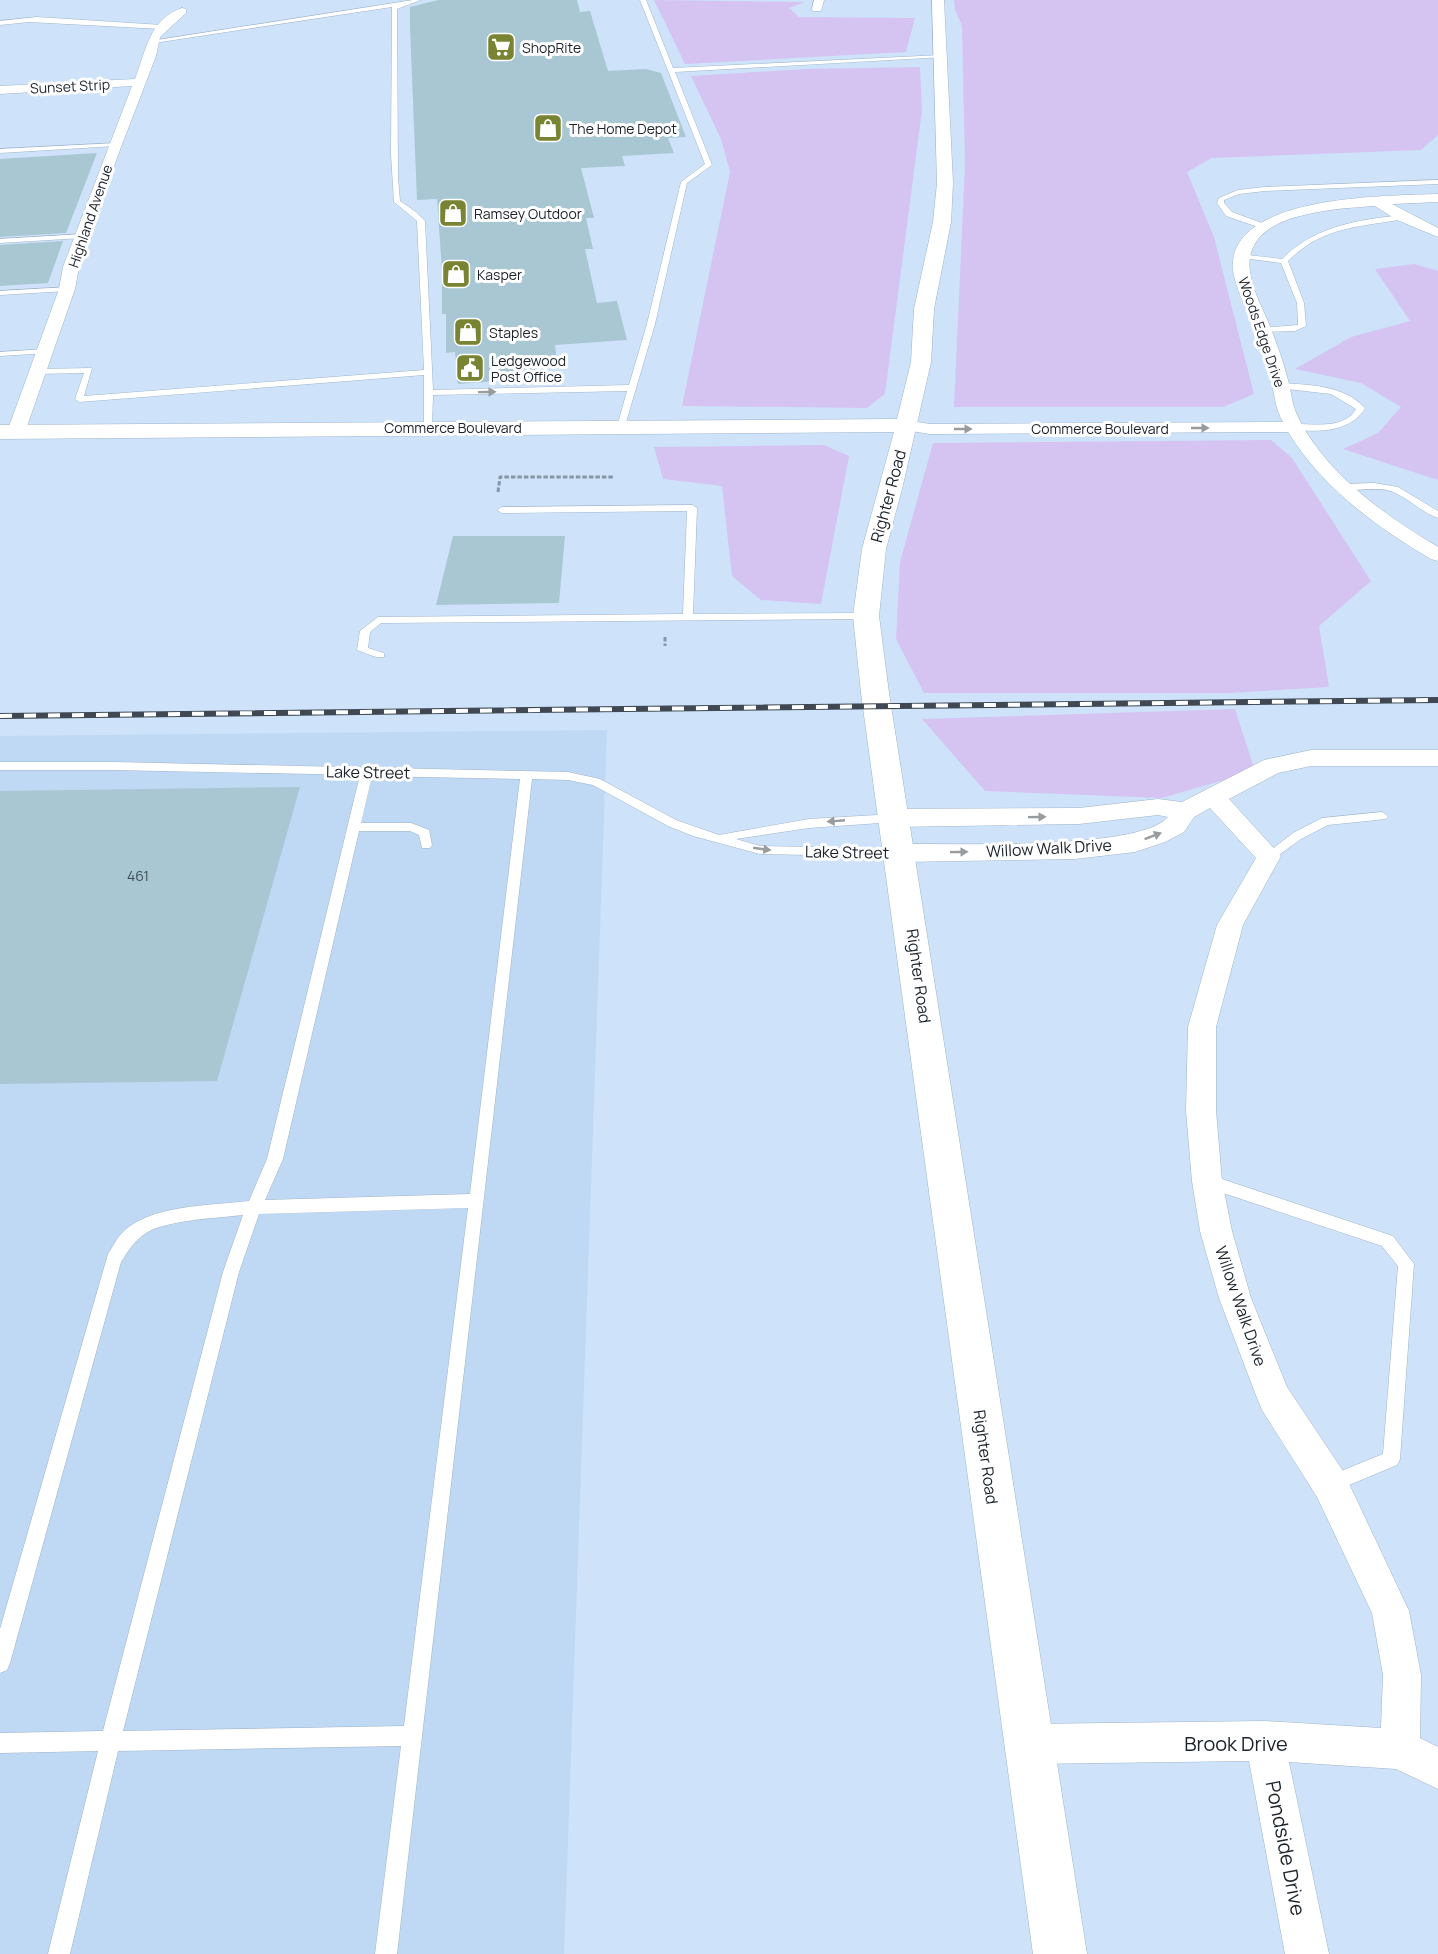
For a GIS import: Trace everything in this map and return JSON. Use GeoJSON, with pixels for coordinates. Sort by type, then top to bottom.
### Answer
{"type":"FeatureCollection","features":[{"type":"Feature","properties":{"kind":"street","name":"Righter Road"},"geometry":{"type":"LineString","coordinates":[[938,0],[945,183],[942,222],[924,309],[921,362],[874,549],[866,616],[951,1197],[990,1487],[1060,1954]]}},
{"type":"Feature","properties":{"kind":"street","name":"Highland Avenue"},"geometry":{"type":"LineString","coordinates":[[8,432],[39,372],[67,289],[71,267],[154,41],[162,27],[186,9]]}},
{"type":"Feature","properties":{"kind":"street","name":"Sunset Strip"},"geometry":{"type":"LineString","coordinates":[[0,90],[140,82]]}},
{"type":"Feature","properties":{"kind":"street","name":"Woods Edge Drive"},"geometry":{"type":"LineString","coordinates":[[1438,198],[1324,206],[1294,214],[1253,234],[1242,256],[1241,270],[1291,420],[1304,443],[1345,487],[1396,529],[1438,555]]}},
{"type":"Feature","properties":{"kind":"street"},"geometry":{"type":"LineString","coordinates":[[1377,201],[1402,217],[1438,233]]}},
{"type":"Feature","properties":{"kind":"street","name":"Commerce Boulevard"},"geometry":{"type":"LineString","coordinates":[[8,432],[905,425],[930,429],[1291,420]]}},
{"type":"Feature","properties":{"kind":"street","name":"Willow Walk Drive"},"geometry":{"type":"LineString","coordinates":[[898,835],[1075,850],[1135,843],[1175,826],[1185,811],[1272,766],[1311,758],[1438,758]]}},
{"type":"Feature","properties":{"kind":"street"},"geometry":{"type":"LineString","coordinates":[[1212,796],[1269,856]]}},
{"type":"Feature","properties":{"kind":"street","name":"Willow Walk Drive"},"geometry":{"type":"LineString","coordinates":[[898,835],[1158,807],[1185,811]]}},
{"type":"Feature","properties":{"kind":"street","name":"Willow Walk Drive"},"geometry":{"type":"LineString","coordinates":[[1269,856],[1230,925],[1202,1027],[1201,1112],[1207,1181],[1216,1231],[1235,1298],[1274,1398],[1330,1484],[1390,1611],[1402,1675],[1400,1749]]}},
{"type":"Feature","properties":{"kind":"street","name":"Brook Drive"},"geometry":{"type":"LineString","coordinates":[[1029,1744],[1265,1741],[1400,1749],[1438,1769]]}},
{"type":"Feature","properties":{"kind":"street","name":"Pondside Drive"},"geometry":{"type":"LineString","coordinates":[[1265,1741],[1307,1954]]}},
{"type":"Feature","properties":{"kind":"lane"},"geometry":{"type":"LineString","coordinates":[[154,41],[418,0]]}},
{"type":"Feature","properties":{"kind":"lane"},"geometry":{"type":"LineString","coordinates":[[621,427],[651,324],[684,182],[709,165],[643,0]]}},
{"type":"Feature","properties":{"kind":"lane"},"geometry":{"type":"LineString","coordinates":[[401,4],[394,8],[397,55],[396,193],[397,202],[414,213],[421,221],[429,393],[428,427]]}},
{"type":"Feature","properties":{"kind":"lane"},"geometry":{"type":"LineString","coordinates":[[0,23],[74,14],[62,21]]}},
{"type":"Feature","properties":{"kind":"lane"},"geometry":{"type":"LineString","coordinates":[[29,20],[162,27]]}},
{"type":"Feature","properties":{"kind":"lane"},"geometry":{"type":"LineString","coordinates":[[670,70],[941,57]]}},
{"type":"Feature","properties":{"kind":"lane"},"geometry":{"type":"LineString","coordinates":[[0,151],[116,144]]}},
{"type":"Feature","properties":{"kind":"lane"},"geometry":{"type":"LineString","coordinates":[[1264,227],[1229,214],[1220,203],[1221,199],[1238,192],[1264,189],[1438,182]]}},
{"type":"Feature","properties":{"kind":"lane"},"geometry":{"type":"LineString","coordinates":[[1242,256],[1284,261],[1303,244],[1333,229],[1354,223],[1402,217]]}},
{"type":"Feature","properties":{"kind":"lane"},"geometry":{"type":"LineString","coordinates":[[0,242],[82,236]]}},
{"type":"Feature","properties":{"kind":"lane"},"geometry":{"type":"LineString","coordinates":[[1262,330],[1295,329],[1302,326],[1304,321],[1284,261]]}},
{"type":"Feature","properties":{"kind":"lane"},"geometry":{"type":"LineString","coordinates":[[0,294],[67,289]]}},
{"type":"Feature","properties":{"kind":"lane"},"geometry":{"type":"LineString","coordinates":[[0,354],[46,351]]}},
{"type":"Feature","properties":{"kind":"lane"},"geometry":{"type":"LineString","coordinates":[[39,372],[89,370],[79,399],[428,372]]}},
{"type":"Feature","properties":{"kind":"lane"},"geometry":{"type":"LineString","coordinates":[[1281,386],[1317,388],[1339,394],[1355,401],[1361,408],[1359,416],[1352,421],[1336,425],[1291,420]]}},
{"type":"Feature","properties":{"kind":"lane"},"geometry":{"type":"LineString","coordinates":[[429,393],[631,388]]}},
{"type":"Feature","properties":{"kind":"lane"},"geometry":{"type":"LineString","coordinates":[[1345,487],[1375,484],[1395,487],[1438,515]]}},
{"type":"Feature","properties":{"kind":"lane"},"geometry":{"type":"LineString","coordinates":[[502,510],[692,508],[688,618]]}},
{"type":"Feature","properties":{"kind":"lane"},"geometry":{"type":"LineString","coordinates":[[380,655],[362,650],[365,631],[378,620],[866,616]]}},
{"type":"Feature","properties":{"kind":"lane","name":"Lake Street"},"geometry":{"type":"LineString","coordinates":[[0,766],[113,766],[568,776],[596,782],[672,823],[697,833],[760,850],[898,835]]}},
{"type":"Feature","properties":{"kind":"lane"},"geometry":{"type":"LineString","coordinates":[[59,1954],[231,1272],[254,1207],[276,1159],[356,827],[367,772]]}},
{"type":"Feature","properties":{"kind":"lane"},"geometry":{"type":"LineString","coordinates":[[386,1954],[527,775]]}},
{"type":"Feature","properties":{"kind":"lane"},"geometry":{"type":"LineString","coordinates":[[1269,856],[1297,836],[1326,821],[1382,816]]}},
{"type":"Feature","properties":{"kind":"lane","name":"Lake Street"},"geometry":{"type":"LineString","coordinates":[[722,838],[759,830],[837,821],[898,835]]}},
{"type":"Feature","properties":{"kind":"lane"},"geometry":{"type":"LineString","coordinates":[[356,827],[417,828],[425,833],[426,845]]}},
{"type":"Feature","properties":{"kind":"lane"},"geometry":{"type":"LineString","coordinates":[[1207,1181],[1387,1241],[1406,1264],[1391,1459],[1330,1484]]}},
{"type":"Feature","properties":{"kind":"lane"},"geometry":{"type":"LineString","coordinates":[[0,1663],[114,1259],[126,1240],[140,1228],[159,1219],[254,1207],[477,1201]]}},
{"type":"Feature","properties":{"kind":"lane"},"geometry":{"type":"LineString","coordinates":[[0,1743],[412,1736]]}},
{"type":"Feature","properties":{"kind":"path"},"geometry":{"type":"LineString","coordinates":[[497,498],[500,477],[613,477]]}},
{"type":"Feature","properties":{"kind":"shaded area"},"geometry":{"type":"Polygon","coordinates":[[[654,0],[805,2],[789,8],[799,17],[915,18],[906,52],[685,64],[654,0]]]}},
{"type":"Feature","properties":{"kind":"shaded area"},"geometry":{"type":"Polygon","coordinates":[[[954,0],[1438,0],[1438,135],[1421,150],[1212,158],[1187,172],[1214,237],[1254,394],[1223,407],[954,407],[965,165],[962,26],[955,10],[954,0]]]}},
{"type":"Feature","properties":{"kind":"shaded area"},"geometry":{"type":"Polygon","coordinates":[[[920,67],[922,110],[885,394],[867,408],[682,406],[730,172],[721,139],[691,76],[805,69],[920,67]]]}},
{"type":"Feature","properties":{"kind":"shaded area"},"geometry":{"type":"Polygon","coordinates":[[[1414,264],[1438,271],[1438,480],[1343,449],[1378,433],[1401,407],[1361,383],[1295,369],[1351,337],[1410,321],[1375,269],[1414,264]]]}},
{"type":"Feature","properties":{"kind":"shaded area"},"geometry":{"type":"Polygon","coordinates":[[[1271,440],[1292,458],[1371,581],[1319,626],[1329,687],[1230,693],[924,693],[896,639],[900,562],[933,443],[1271,440]]]}},
{"type":"Feature","properties":{"kind":"shaded area"},"geometry":{"type":"Polygon","coordinates":[[[824,445],[849,456],[821,604],[761,600],[732,576],[722,486],[663,479],[654,447],[824,445]]]}},
{"type":"Feature","properties":{"kind":"shaded area"},"geometry":{"type":"Polygon","coordinates":[[[1235,709],[1255,771],[1162,798],[985,791],[922,719],[1235,709]]]}},
{"type":"Feature","properties":{"kind":"shaded area"},"geometry":{"type":"Polygon","coordinates":[[[607,730],[564,1954],[0,1954],[0,736],[607,730]]]}},
{"type":"Feature","properties":{"kind":"building"},"geometry":{"type":"Polygon","coordinates":[[[438,0],[577,0],[580,12],[590,11],[608,71],[646,69],[661,73],[686,137],[668,138],[674,153],[622,156],[625,166],[581,168],[594,218],[586,218],[593,249],[585,249],[597,303],[617,301],[627,340],[555,345],[557,361],[536,363],[538,378],[458,384],[455,352],[446,353],[446,314],[442,314],[442,270],[437,199],[417,200],[410,28],[410,7],[438,0]]]}},
{"type":"Feature","properties":{"kind":"building"},"geometry":{"type":"Polygon","coordinates":[[[97,153],[66,233],[0,237],[0,159],[97,153]]]}},
{"type":"Feature","properties":{"kind":"building"},"geometry":{"type":"Polygon","coordinates":[[[63,241],[48,283],[0,286],[0,245],[63,241]]]}},
{"type":"Feature","properties":{"kind":"building"},"geometry":{"type":"Polygon","coordinates":[[[453,536],[565,536],[559,603],[436,605],[453,536]]]}},
{"type":"Feature","properties":{"kind":"building"},"geometry":{"type":"Polygon","coordinates":[[[300,787],[217,1081],[0,1084],[0,791],[300,787]]]}},
{"type":"Feature","properties":{"kind":"railway"},"geometry":{"type":"LineString","coordinates":[[0,716],[1438,700]]}},
{"type":"Feature","properties":{"kind":"place","name":"ShopRite"},"geometry":{"type":"Point","coordinates":[501,47]}},
{"type":"Feature","properties":{"kind":"place","name":"The Home Depot"},"geometry":{"type":"Point","coordinates":[548,128]}},
{"type":"Feature","properties":{"kind":"place","name":"Ramsey Outdoor"},"geometry":{"type":"Point","coordinates":[453,213]}},
{"type":"Feature","properties":{"kind":"place","name":"Kasper"},"geometry":{"type":"Point","coordinates":[456,274]}},
{"type":"Feature","properties":{"kind":"place","name":"Staples"},"geometry":{"type":"Point","coordinates":[468,332]}},
{"type":"Feature","properties":{"kind":"place","name":"Ledgewood Post Office"},"geometry":{"type":"Point","coordinates":[470,368]}}]}
